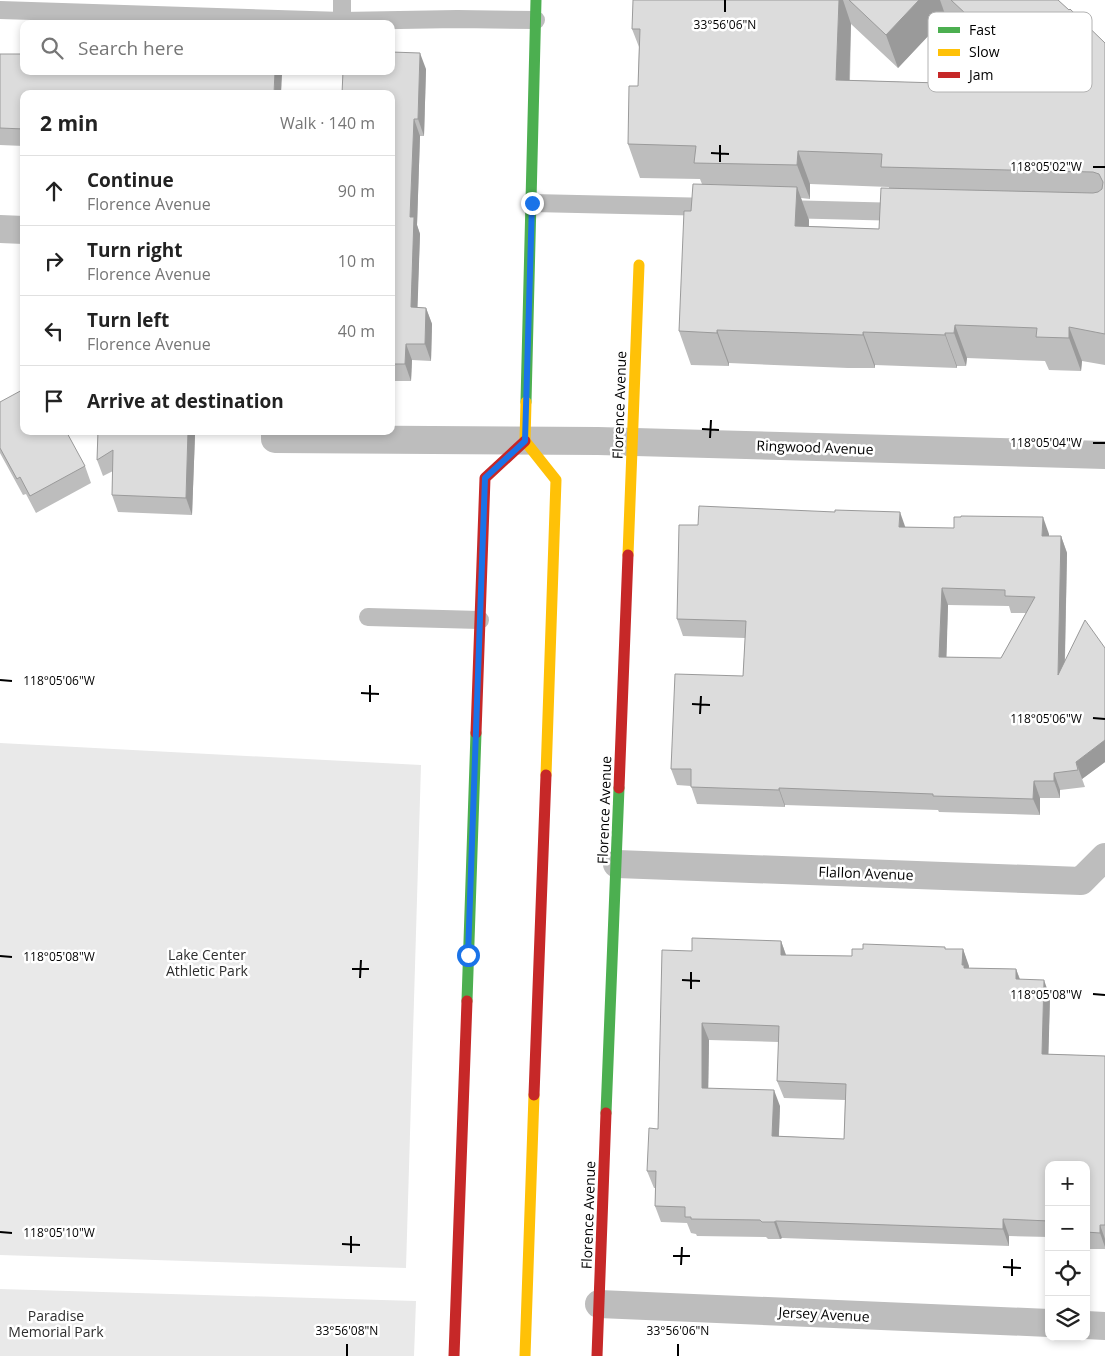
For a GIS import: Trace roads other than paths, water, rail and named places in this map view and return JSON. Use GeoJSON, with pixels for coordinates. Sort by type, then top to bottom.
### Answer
{"type":"FeatureCollection","features":[{"type":"Feature","properties":{"kind":"main road"},"geometry":{"type":"LineString","coordinates":[[524,1356],[556,480],[525,441],[536,0]]}},
{"type":"Feature","properties":{"kind":"main road","name":"Florence Avenue"},"geometry":{"type":"LineString","coordinates":[[598,1356],[639,265]]}},
{"type":"Feature","properties":{"kind":"main road"},"geometry":{"type":"LineString","coordinates":[[454,1356],[485,478],[525,441]]}},
{"type":"Feature","properties":{"kind":"street"},"geometry":{"type":"LineString","coordinates":[[0,229],[20,230]]}},
{"type":"Feature","properties":{"kind":"street","name":"Ringwood Avenue"},"geometry":{"type":"LineString","coordinates":[[274,435],[274,439],[632,442],[1105,455]]}},
{"type":"Feature","properties":{"kind":"street","name":"Flallon Avenue"},"geometry":{"type":"LineString","coordinates":[[617,864],[1081,881],[1105,857]]}},
{"type":"Feature","properties":{"kind":"street","name":"Jersey Avenue"},"geometry":{"type":"LineString","coordinates":[[599,1304],[1045,1323]]}},
{"type":"Feature","properties":{"kind":"street"},"geometry":{"type":"LineString","coordinates":[[1090,1325],[1105,1326]]}},
{"type":"Feature","properties":{"kind":"lane"},"geometry":{"type":"LineString","coordinates":[[342,0],[342,20]]}},
{"type":"Feature","properties":{"kind":"lane"},"geometry":{"type":"LineString","coordinates":[[0,10],[311,20]]}},
{"type":"Feature","properties":{"kind":"lane"},"geometry":{"type":"LineString","coordinates":[[395,20],[536,20]]}},
{"type":"Feature","properties":{"kind":"lane"},"geometry":{"type":"LineString","coordinates":[[532,203],[732,208]]}},
{"type":"Feature","properties":{"kind":"lane"},"geometry":{"type":"LineString","coordinates":[[762,208],[918,212]]}},
{"type":"Feature","properties":{"kind":"lane"},"geometry":{"type":"LineString","coordinates":[[368,617],[480,620]]}},
{"type":"Feature","properties":{"kind":"park label","name":"Lake Center Athletic Park"},"geometry":{"type":"Point","coordinates":[207,962]}},
{"type":"Feature","properties":{"kind":"park label","name":"Paradise Memorial Park"},"geometry":{"type":"Point","coordinates":[56,1324]}}]}
